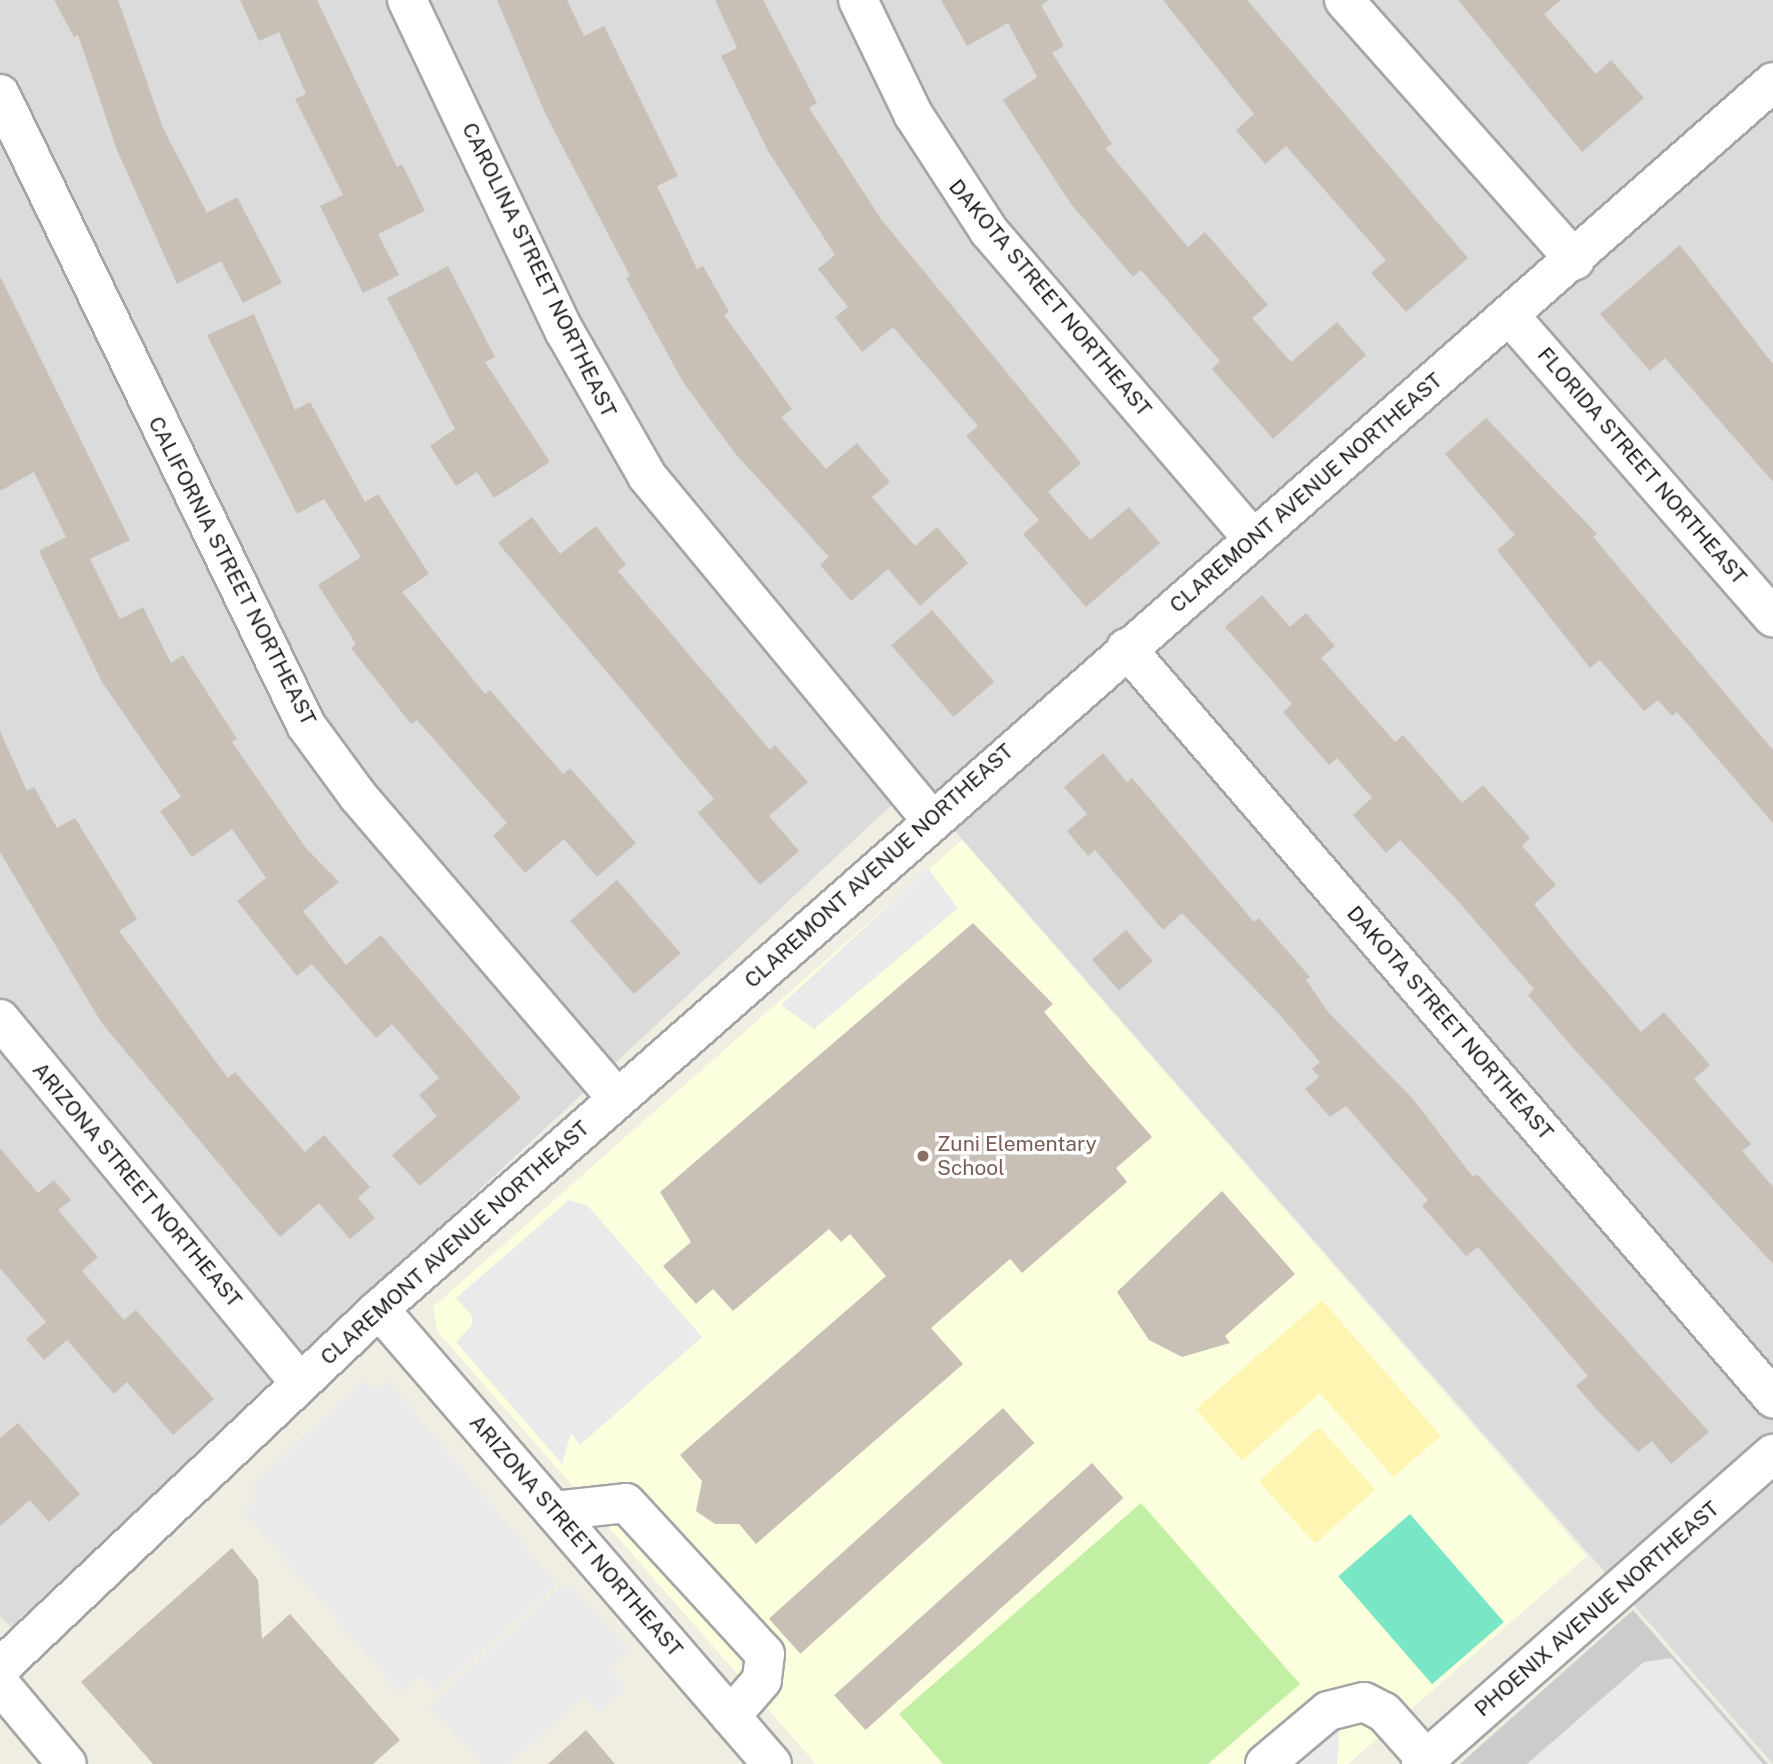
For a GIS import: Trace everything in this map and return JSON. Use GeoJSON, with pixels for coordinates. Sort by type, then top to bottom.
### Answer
{"type":"FeatureCollection","features":[{"type":"Feature","properties":{"kind":"street","name":"CAROLINA STREET NORTHEAST"},"geometry":{"type":"LineString","coordinates":[[407,0],[565,332],[648,476],[688,533],[931,819]]}},
{"type":"Feature","properties":{"kind":"street","name":"DAKOTA STREET NORTHEAST"},"geometry":{"type":"LineString","coordinates":[[858,0],[913,114],[989,231],[1253,539]]}},
{"type":"Feature","properties":{"kind":"street"},"geometry":{"type":"LineString","coordinates":[[1344,0],[1575,260]]}},
{"type":"Feature","properties":{"kind":"street","name":"CLAREMONT AVENUE NORTHEAST"},"geometry":{"type":"LineString","coordinates":[[0,1668],[379,1309],[931,819],[1575,260],[1773,82]]}},
{"type":"Feature","properties":{"kind":"street","name":"CALIFORNIA STREET NORTHEAST"},"geometry":{"type":"LineString","coordinates":[[0,94],[306,724],[358,796],[617,1098]]}},
{"type":"Feature","properties":{"kind":"street","name":"FLORIDA STREET NORTHEAST"},"geometry":{"type":"LineString","coordinates":[[1510,316],[1773,617]]}},
{"type":"Feature","properties":{"kind":"street","name":"DAKOTA STREET NORTHEAST"},"geometry":{"type":"LineString","coordinates":[[1126,648],[1773,1398]]}},
{"type":"Feature","properties":{"kind":"street","name":"ARIZONA STREET NORTHEAST"},"geometry":{"type":"LineString","coordinates":[[0,1019],[300,1383]]}},
{"type":"Feature","properties":{"kind":"street","name":"ARIZONA STREET NORTHEAST"},"geometry":{"type":"LineString","coordinates":[[379,1309],[772,1764]]}},
{"type":"Feature","properties":{"kind":"street","name":"PHOENIX AVENUE NORTHEAST"},"geometry":{"type":"LineString","coordinates":[[1424,1762],[1773,1454]]}},
{"type":"Feature","properties":{"kind":"street"},"geometry":{"type":"LineString","coordinates":[[554,1511],[626,1503],[765,1654],[762,1680],[731,1716]]}},
{"type":"Feature","properties":{"kind":"street"},"geometry":{"type":"LineString","coordinates":[[0,1684],[67,1764]]}},
{"type":"Feature","properties":{"kind":"street"},"geometry":{"type":"LineString","coordinates":[[1265,1764],[1328,1710],[1364,1702],[1384,1712],[1424,1762]]}},
{"type":"Feature","properties":{"kind":"shaded area"},"geometry":{"type":"Polygon","coordinates":[[[0,0],[1773,0],[1773,1764],[914,784],[11,1627],[0,1616],[0,0]]]}},
{"type":"Feature","properties":{"kind":"shaded area","name":"Zuni Elementary School"},"geometry":{"type":"Polygon","coordinates":[[[962,840],[1587,1556],[1348,1764],[816,1764],[437,1331],[433,1307],[962,840]]]}},
{"type":"Feature","properties":{"kind":"shaded area"},"geometry":{"type":"Polygon","coordinates":[[[928,869],[958,908],[814,1029],[781,1005],[928,869]]]}},
{"type":"Feature","properties":{"kind":"shaded area"},"geometry":{"type":"Polygon","coordinates":[[[569,1200],[588,1206],[702,1337],[580,1445],[571,1433],[562,1464],[456,1342],[472,1325],[472,1316],[456,1298],[569,1200]]]}},
{"type":"Feature","properties":{"kind":"shaded area"},"geometry":{"type":"Polygon","coordinates":[[[387,1379],[557,1584],[434,1692],[420,1676],[400,1693],[244,1513],[257,1498],[252,1487],[363,1380],[373,1391],[387,1379]]]}},
{"type":"Feature","properties":{"kind":"shaded area"},"geometry":{"type":"Polygon","coordinates":[[[567,1582],[629,1650],[608,1669],[626,1689],[600,1713],[585,1696],[509,1764],[481,1764],[429,1706],[567,1582]]]}},
{"type":"Feature","properties":{"kind":"shaded area"},"geometry":{"type":"Polygon","coordinates":[[[1633,1610],[1768,1764],[1460,1764],[1633,1610]]]}},
{"type":"Feature","properties":{"kind":"shaded area"},"geometry":{"type":"Polygon","coordinates":[[[1671,1658],[1763,1764],[1527,1764],[1644,1662],[1671,1658]]]}},
{"type":"Feature","properties":{"kind":"shaded area"},"geometry":{"type":"Polygon","coordinates":[[[1340,1724],[1337,1764],[1295,1764],[1340,1724]]]}},
{"type":"Feature","properties":{"kind":"green space"},"geometry":{"type":"Polygon","coordinates":[[[1141,1503],[1300,1684],[1208,1764],[943,1764],[899,1714],[1141,1503]]]}},
{"type":"Feature","properties":{"kind":"green space"},"geometry":{"type":"Polygon","coordinates":[[[1410,1514],[1504,1622],[1432,1684],[1338,1576],[1410,1514]]]}},
{"type":"Feature","properties":{"kind":"sand"},"geometry":{"type":"Polygon","coordinates":[[[1322,1300],[1441,1436],[1393,1477],[1320,1393],[1242,1461],[1196,1409],[1322,1300]]]}},
{"type":"Feature","properties":{"kind":"sand"},"geometry":{"type":"Polygon","coordinates":[[[1319,1427],[1375,1489],[1315,1544],[1259,1481],[1319,1427]]]}},
{"type":"Feature","properties":{"kind":"building"},"geometry":{"type":"Polygon","coordinates":[[[54,0],[118,0],[163,128],[207,213],[237,197],[282,283],[243,303],[221,261],[177,284],[117,150],[78,35],[74,37],[54,0]]]}},
{"type":"Feature","properties":{"kind":"building"},"geometry":{"type":"Polygon","coordinates":[[[240,0],[317,0],[397,167],[402,164],[425,211],[378,234],[399,275],[363,293],[320,206],[343,195],[295,99],[306,94],[279,32],[259,41],[240,0]]]}},
{"type":"Feature","properties":{"kind":"building"},"geometry":{"type":"Polygon","coordinates":[[[497,0],[567,0],[584,36],[604,26],[678,176],[657,186],[697,269],[703,266],[729,312],[724,315],[792,409],[781,417],[826,469],[857,443],[890,482],[872,497],[915,546],[937,527],[968,563],[920,606],[888,569],[851,601],[820,565],[829,557],[734,452],[683,382],[626,278],[630,276],[545,113],[497,0]]]}},
{"type":"Feature","properties":{"kind":"building"},"geometry":{"type":"Polygon","coordinates":[[[715,0],[763,0],[817,103],[809,108],[881,219],[1081,463],[1048,492],[1090,540],[1129,507],[1160,543],[1086,607],[1023,534],[1039,520],[966,436],[978,426],[893,327],[862,352],[835,317],[848,307],[818,269],[835,255],[768,151],[721,56],[737,48],[715,0]]]}},
{"type":"Feature","properties":{"kind":"building"},"geometry":{"type":"Polygon","coordinates":[[[941,0],[1049,0],[1041,5],[1064,46],[1052,53],[1112,144],[1105,148],[1188,247],[1205,232],[1268,305],[1252,318],[1291,362],[1337,322],[1366,355],[1273,439],[1212,369],[1220,361],[1141,270],[1133,277],[1071,204],[1003,100],[1037,77],[1008,23],[967,46],[941,0]]]}},
{"type":"Feature","properties":{"kind":"building"},"geometry":{"type":"Polygon","coordinates":[[[1163,0],[1247,0],[1468,258],[1406,312],[1371,273],[1386,260],[1286,146],[1265,164],[1236,130],[1254,114],[1163,0]]]}},
{"type":"Feature","properties":{"kind":"building"},"geometry":{"type":"Polygon","coordinates":[[[1458,0],[1561,0],[1544,14],[1596,74],[1611,60],[1644,98],[1582,152],[1458,0]]]}},
{"type":"Feature","properties":{"kind":"building"},"geometry":{"type":"Polygon","coordinates":[[[1680,245],[1773,364],[1773,482],[1665,358],[1650,371],[1600,314],[1680,245]]]}},
{"type":"Feature","properties":{"kind":"building"},"geometry":{"type":"Polygon","coordinates":[[[448,266],[495,357],[485,362],[550,462],[494,498],[477,472],[456,486],[430,446],[455,429],[387,298],[448,266]]]}},
{"type":"Feature","properties":{"kind":"building"},"geometry":{"type":"Polygon","coordinates":[[[0,276],[130,540],[90,559],[120,619],[143,607],[171,663],[183,655],[237,739],[232,742],[305,847],[339,882],[303,911],[346,965],[381,935],[521,1098],[420,1186],[392,1155],[437,1116],[419,1095],[439,1078],[392,1024],[376,1038],[312,964],[297,976],[237,901],[266,878],[232,829],[192,857],[160,811],[181,797],[102,682],[39,551],[66,537],[34,472],[0,491],[0,276]]]}},
{"type":"Feature","properties":{"kind":"building"},"geometry":{"type":"Polygon","coordinates":[[[254,314],[295,410],[310,402],[365,502],[378,494],[429,574],[402,592],[485,694],[490,690],[563,774],[570,768],[636,843],[597,877],[564,839],[525,873],[493,836],[507,823],[417,720],[411,724],[351,648],[356,644],[318,585],[361,557],[324,499],[297,514],[207,335],[254,314]]]}},
{"type":"Feature","properties":{"kind":"building"},"geometry":{"type":"Polygon","coordinates":[[[1486,418],[1597,534],[1593,537],[1773,750],[1773,823],[1677,712],[1672,716],[1658,700],[1644,711],[1600,660],[1590,668],[1497,550],[1515,535],[1445,454],[1486,418]]]}},
{"type":"Feature","properties":{"kind":"building"},"geometry":{"type":"Polygon","coordinates":[[[532,517],[560,554],[596,526],[626,565],[618,571],[770,750],[775,745],[808,782],[769,816],[799,851],[760,885],[698,813],[714,799],[498,543],[532,517]]]}},
{"type":"Feature","properties":{"kind":"building"},"geometry":{"type":"Polygon","coordinates":[[[1262,595],[1290,627],[1306,613],[1335,646],[1321,658],[1395,742],[1403,735],[1462,803],[1483,785],[1530,838],[1522,846],[1556,885],[1534,904],[1564,942],[1641,1032],[1664,1012],[1710,1065],[1694,1079],[1751,1144],[1742,1151],[1773,1187],[1773,1264],[1573,1048],[1528,995],[1534,989],[1458,901],[1400,840],[1386,853],[1353,815],[1372,798],[1337,758],[1329,765],[1283,712],[1292,704],[1225,627],[1262,595]]]}},
{"type":"Feature","properties":{"kind":"building"},"geometry":{"type":"Polygon","coordinates":[[[932,610],[994,682],[954,717],[891,645],[932,610]]]}},
{"type":"Feature","properties":{"kind":"building"},"geometry":{"type":"Polygon","coordinates":[[[0,731],[27,791],[34,787],[57,828],[75,818],[137,919],[119,931],[228,1078],[235,1072],[305,1152],[324,1135],[370,1187],[358,1198],[375,1218],[350,1239],[319,1203],[280,1237],[101,1022],[0,852],[0,731]]]}},
{"type":"Feature","properties":{"kind":"building"},"geometry":{"type":"Polygon","coordinates":[[[1103,753],[1127,782],[1132,778],[1254,922],[1259,918],[1310,977],[1306,980],[1329,1013],[1413,1099],[1473,1177],[1477,1174],[1709,1432],[1671,1464],[1652,1441],[1638,1452],[1576,1386],[1588,1376],[1478,1247],[1466,1256],[1422,1206],[1428,1200],[1346,1106],[1330,1117],[1305,1089],[1319,1077],[1312,1069],[1320,1062],[1280,1015],[1182,913],[1163,930],[1095,850],[1088,856],[1067,831],[1087,814],[1064,787],[1103,753]]]}},
{"type":"Feature","properties":{"kind":"building"},"geometry":{"type":"Polygon","coordinates":[[[617,880],[681,953],[634,994],[570,921],[617,880]]]}},
{"type":"Feature","properties":{"kind":"building"},"geometry":{"type":"Polygon","coordinates":[[[973,923],[1053,1004],[1044,1012],[1152,1137],[1116,1168],[1127,1182],[1022,1273],[1010,1259],[931,1328],[963,1364],[756,1544],[739,1524],[715,1524],[696,1511],[702,1481],[680,1455],[886,1276],[850,1234],[841,1242],[829,1229],[733,1311],[713,1289],[696,1304],[663,1266],[691,1242],[660,1192],[973,923]]]}},
{"type":"Feature","properties":{"kind":"building"},"geometry":{"type":"Polygon","coordinates":[[[1126,930],[1153,961],[1119,990],[1092,960],[1126,930]]]}},
{"type":"Feature","properties":{"kind":"building"},"geometry":{"type":"Polygon","coordinates":[[[0,1148],[38,1193],[54,1180],[71,1200],[58,1210],[98,1257],[82,1271],[124,1320],[136,1310],[214,1399],[173,1435],[127,1382],[114,1394],[67,1340],[44,1360],[26,1339],[46,1322],[0,1268],[0,1148]]]}},
{"type":"Feature","properties":{"kind":"building"},"geometry":{"type":"Polygon","coordinates":[[[1222,1191],[1295,1274],[1225,1336],[1230,1343],[1182,1357],[1149,1340],[1117,1292],[1222,1191]]]}},
{"type":"Feature","properties":{"kind":"building"},"geometry":{"type":"Polygon","coordinates":[[[1003,1408],[1034,1443],[800,1654],[769,1619],[1003,1408]]]}},
{"type":"Feature","properties":{"kind":"building"},"geometry":{"type":"Polygon","coordinates":[[[18,1423],[80,1494],[49,1522],[30,1500],[0,1526],[0,1438],[18,1423]]]}},
{"type":"Feature","properties":{"kind":"building"},"geometry":{"type":"Polygon","coordinates":[[[1092,1463],[1123,1498],[866,1730],[834,1695],[1092,1463]]]}},
{"type":"Feature","properties":{"kind":"building"},"geometry":{"type":"Polygon","coordinates":[[[232,1548],[258,1580],[262,1639],[290,1614],[400,1740],[373,1764],[153,1764],[81,1682],[232,1548]]]}},
{"type":"Feature","properties":{"kind":"building"},"geometry":{"type":"Polygon","coordinates":[[[586,1730],[615,1764],[548,1764],[586,1730]]]}},
{"type":"Feature","properties":{"kind":"place","name":"Zuni Elementary School"},"geometry":{"type":"Point","coordinates":[923,1156]}}]}
